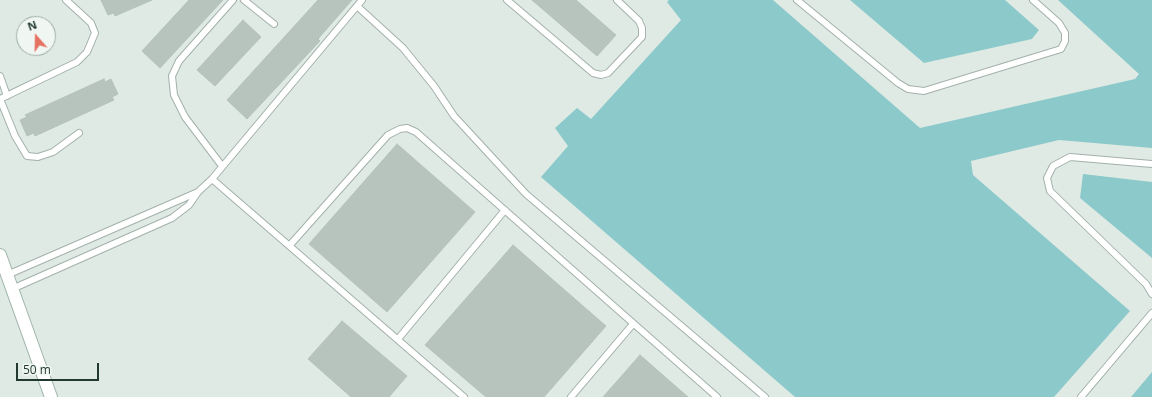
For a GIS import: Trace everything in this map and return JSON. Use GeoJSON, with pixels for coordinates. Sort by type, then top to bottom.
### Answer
{"type":"FeatureCollection","features":[{"type":"Feature","properties":{"kind":"main road"},"geometry":{"type":"LineString","coordinates":[[0,255],[51,397]]}},
{"type":"Feature","properties":{"kind":"lane"},"geometry":{"type":"LineString","coordinates":[[66,0],[91,23],[95,33],[87,52],[77,62],[0,99],[15,136],[27,156],[38,157],[52,152],[80,133]]}},
{"type":"Feature","properties":{"kind":"lane"},"geometry":{"type":"LineString","coordinates":[[222,166],[185,117],[174,95],[172,76],[179,61],[233,0]]}},
{"type":"Feature","properties":{"kind":"lane"},"geometry":{"type":"LineString","coordinates":[[244,0],[274,24]]}},
{"type":"Feature","properties":{"kind":"lane"},"geometry":{"type":"LineString","coordinates":[[12,289],[172,218],[189,205],[198,192],[212,179],[362,0]]}},
{"type":"Feature","properties":{"kind":"lane"},"geometry":{"type":"LineString","coordinates":[[507,0],[593,73],[601,75],[608,73],[642,37],[642,28],[639,21],[617,0]]}},
{"type":"Feature","properties":{"kind":"lane"},"geometry":{"type":"LineString","coordinates":[[797,0],[898,83],[908,89],[924,91],[1061,48],[1065,41],[1065,33],[1059,23],[1033,0]]}},
{"type":"Feature","properties":{"kind":"lane"},"geometry":{"type":"LineString","coordinates":[[357,6],[403,48],[434,86],[454,116],[526,194],[765,397]]}},
{"type":"Feature","properties":{"kind":"lane"},"geometry":{"type":"LineString","coordinates":[[0,76],[8,96]]}},
{"type":"Feature","properties":{"kind":"lane"},"geometry":{"type":"LineString","coordinates":[[290,245],[388,135],[400,129],[407,128],[416,132],[717,397]]}},
{"type":"Feature","properties":{"kind":"lane"},"geometry":{"type":"LineString","coordinates":[[1152,164],[1070,157],[1053,166],[1047,178],[1050,191],[1146,284],[1152,294]]}},
{"type":"Feature","properties":{"kind":"lane"},"geometry":{"type":"LineString","coordinates":[[212,179],[464,397]]}},
{"type":"Feature","properties":{"kind":"lane"},"geometry":{"type":"LineString","coordinates":[[7,275],[198,192]]}},
{"type":"Feature","properties":{"kind":"lane"},"geometry":{"type":"LineString","coordinates":[[398,339],[505,210]]}},
{"type":"Feature","properties":{"kind":"lane"},"geometry":{"type":"LineString","coordinates":[[1081,397],[1152,313]]}},
{"type":"Feature","properties":{"kind":"lane"},"geometry":{"type":"LineString","coordinates":[[571,397],[633,324]]}},
{"type":"Feature","properties":{"kind":"water"},"geometry":{"type":"Polygon","coordinates":[[[669,0],[773,0],[920,128],[1135,79],[1139,74],[1058,0],[1152,0],[1152,148],[1059,140],[971,161],[973,175],[1130,311],[1054,397],[795,397],[541,177],[568,146],[555,128],[577,108],[591,119],[681,20],[667,2],[669,0]]]}},
{"type":"Feature","properties":{"kind":"water"},"geometry":{"type":"Polygon","coordinates":[[[850,0],[1005,0],[1039,30],[1032,39],[924,63],[850,0]]]}},
{"type":"Feature","properties":{"kind":"water"},"geometry":{"type":"Polygon","coordinates":[[[1083,174],[1152,182],[1152,258],[1080,198],[1083,174]]]}},
{"type":"Feature","properties":{"kind":"water"},"geometry":{"type":"Polygon","coordinates":[[[1152,372],[1152,397],[1131,397],[1152,372]]]}},
{"type":"Feature","properties":{"kind":"building"},"geometry":{"type":"Polygon","coordinates":[[[101,0],[152,0],[115,16],[114,13],[108,15],[101,0]]]}},
{"type":"Feature","properties":{"kind":"building"},"geometry":{"type":"Polygon","coordinates":[[[189,0],[223,0],[160,68],[142,51],[189,0]]]}},
{"type":"Feature","properties":{"kind":"building"},"geometry":{"type":"Polygon","coordinates":[[[318,0],[352,0],[318,39],[320,41],[247,119],[227,100],[318,0]]]}},
{"type":"Feature","properties":{"kind":"building"},"geometry":{"type":"Polygon","coordinates":[[[532,0],[576,0],[616,35],[597,56],[532,0]]]}},
{"type":"Feature","properties":{"kind":"building"},"geometry":{"type":"Polygon","coordinates":[[[243,20],[261,37],[215,86],[197,70],[243,20]]]}},
{"type":"Feature","properties":{"kind":"building"},"geometry":{"type":"Polygon","coordinates":[[[104,79],[105,82],[111,79],[118,94],[112,97],[114,100],[35,136],[34,133],[27,136],[20,120],[27,117],[25,115],[104,79]]]}},
{"type":"Feature","properties":{"kind":"building"},"geometry":{"type":"Polygon","coordinates":[[[397,144],[475,212],[387,312],[309,244],[397,144]]]}},
{"type":"Feature","properties":{"kind":"building"},"geometry":{"type":"Polygon","coordinates":[[[513,245],[606,326],[544,397],[486,397],[425,345],[513,245]]]}},
{"type":"Feature","properties":{"kind":"building"},"geometry":{"type":"Polygon","coordinates":[[[342,321],[407,376],[389,397],[351,397],[308,359],[342,321]]]}},
{"type":"Feature","properties":{"kind":"building"},"geometry":{"type":"Polygon","coordinates":[[[640,355],[688,397],[603,397],[640,355]]]}}]}
